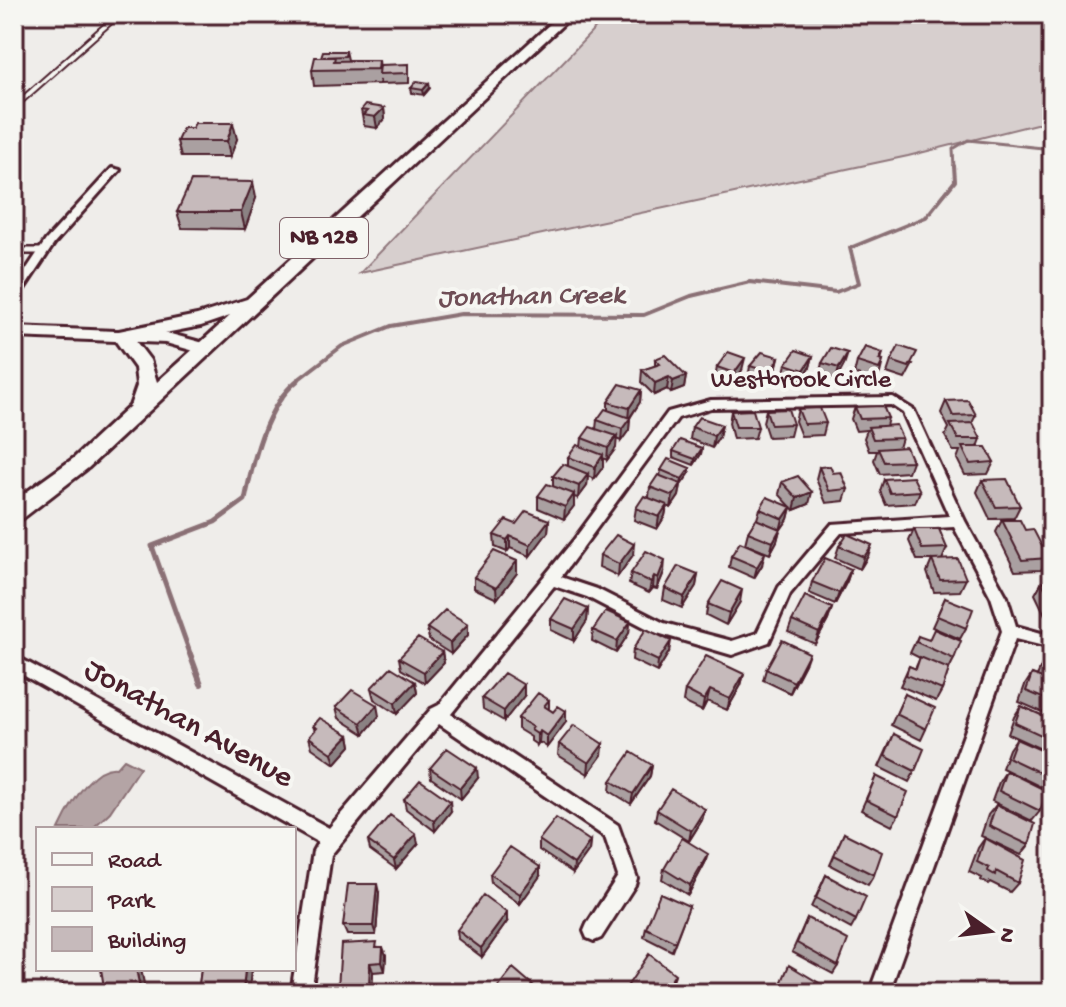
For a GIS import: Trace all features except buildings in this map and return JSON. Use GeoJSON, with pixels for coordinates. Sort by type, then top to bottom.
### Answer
{"type":"FeatureCollection","features":[{"type":"Feature","properties":{"kind":"main road","name":"NB 128"},"geometry":{"type":"LineString","coordinates":[[14,513],[81,463],[568,14]]}},
{"type":"Feature","properties":{"kind":"main road"},"geometry":{"type":"LineString","coordinates":[[121,336],[201,320],[260,298]]}},
{"type":"Feature","properties":{"kind":"main road"},"geometry":{"type":"LineString","coordinates":[[121,336],[142,358],[148,371],[147,394],[139,410]]}},
{"type":"Feature","properties":{"kind":"street"},"geometry":{"type":"LineString","coordinates":[[14,296],[44,251],[115,170]]}},
{"type":"Feature","properties":{"kind":"street"},"geometry":{"type":"LineString","coordinates":[[14,332],[167,338],[205,349]]}},
{"type":"Feature","properties":{"kind":"street","name":"Westbrook Circle"},"geometry":{"type":"LineString","coordinates":[[301,993],[322,851],[437,714],[445,710],[578,545],[673,415],[711,404],[893,401],[908,410],[958,521],[999,597],[1010,631]]}},
{"type":"Feature","properties":{"kind":"street"},"geometry":{"type":"LineString","coordinates":[[550,579],[592,593],[660,628],[732,648],[763,637],[784,591],[837,528],[958,521]]}},
{"type":"Feature","properties":{"kind":"street"},"geometry":{"type":"LineString","coordinates":[[879,993],[1010,631],[1052,642]]}},
{"type":"Feature","properties":{"kind":"street","name":"Jonathan Avenue"},"geometry":{"type":"LineString","coordinates":[[14,662],[333,840]]}},
{"type":"Feature","properties":{"kind":"street"},"geometry":{"type":"LineString","coordinates":[[437,714],[612,831],[628,878],[594,931]]}},
{"type":"Feature","properties":{"kind":"lane"},"geometry":{"type":"LineString","coordinates":[[14,107],[119,14]]}},
{"type":"Feature","properties":{"kind":"lane"},"geometry":{"type":"LineString","coordinates":[[14,251],[44,251]]}},
{"type":"Feature","properties":{"kind":"green space"},"geometry":{"type":"Polygon","coordinates":[[[609,14],[1052,14],[1052,120],[908,156],[360,273],[609,14]]]}},
{"type":"Feature","properties":{"kind":"shaded area"},"geometry":{"type":"Polygon","coordinates":[[[124,759],[140,767],[110,812],[94,827],[60,827],[89,781],[107,769],[116,768],[124,759]]]}},
{"type":"Feature","properties":{"kind":"waterway","name":"Jonathan Creek"},"geometry":{"type":"LineString","coordinates":[[954,168],[953,149],[968,140],[1052,149]]}},
{"type":"Feature","properties":{"kind":"waterway","name":"Jonathan Creek"},"geometry":{"type":"LineString","coordinates":[[295,382],[342,346],[391,326],[461,314],[644,315],[691,296],[750,282],[836,292],[859,283],[850,248],[926,217],[955,181],[954,166]]}},
{"type":"Feature","properties":{"kind":"waterway","name":"Jonathan Creek"},"geometry":{"type":"LineString","coordinates":[[191,656],[152,546],[215,522],[245,500],[269,419],[277,404],[298,380]]}},
{"type":"Feature","properties":{"kind":"waterway","name":"Jonathan Creek"},"geometry":{"type":"LineString","coordinates":[[190,654],[201,684]]}}]}
